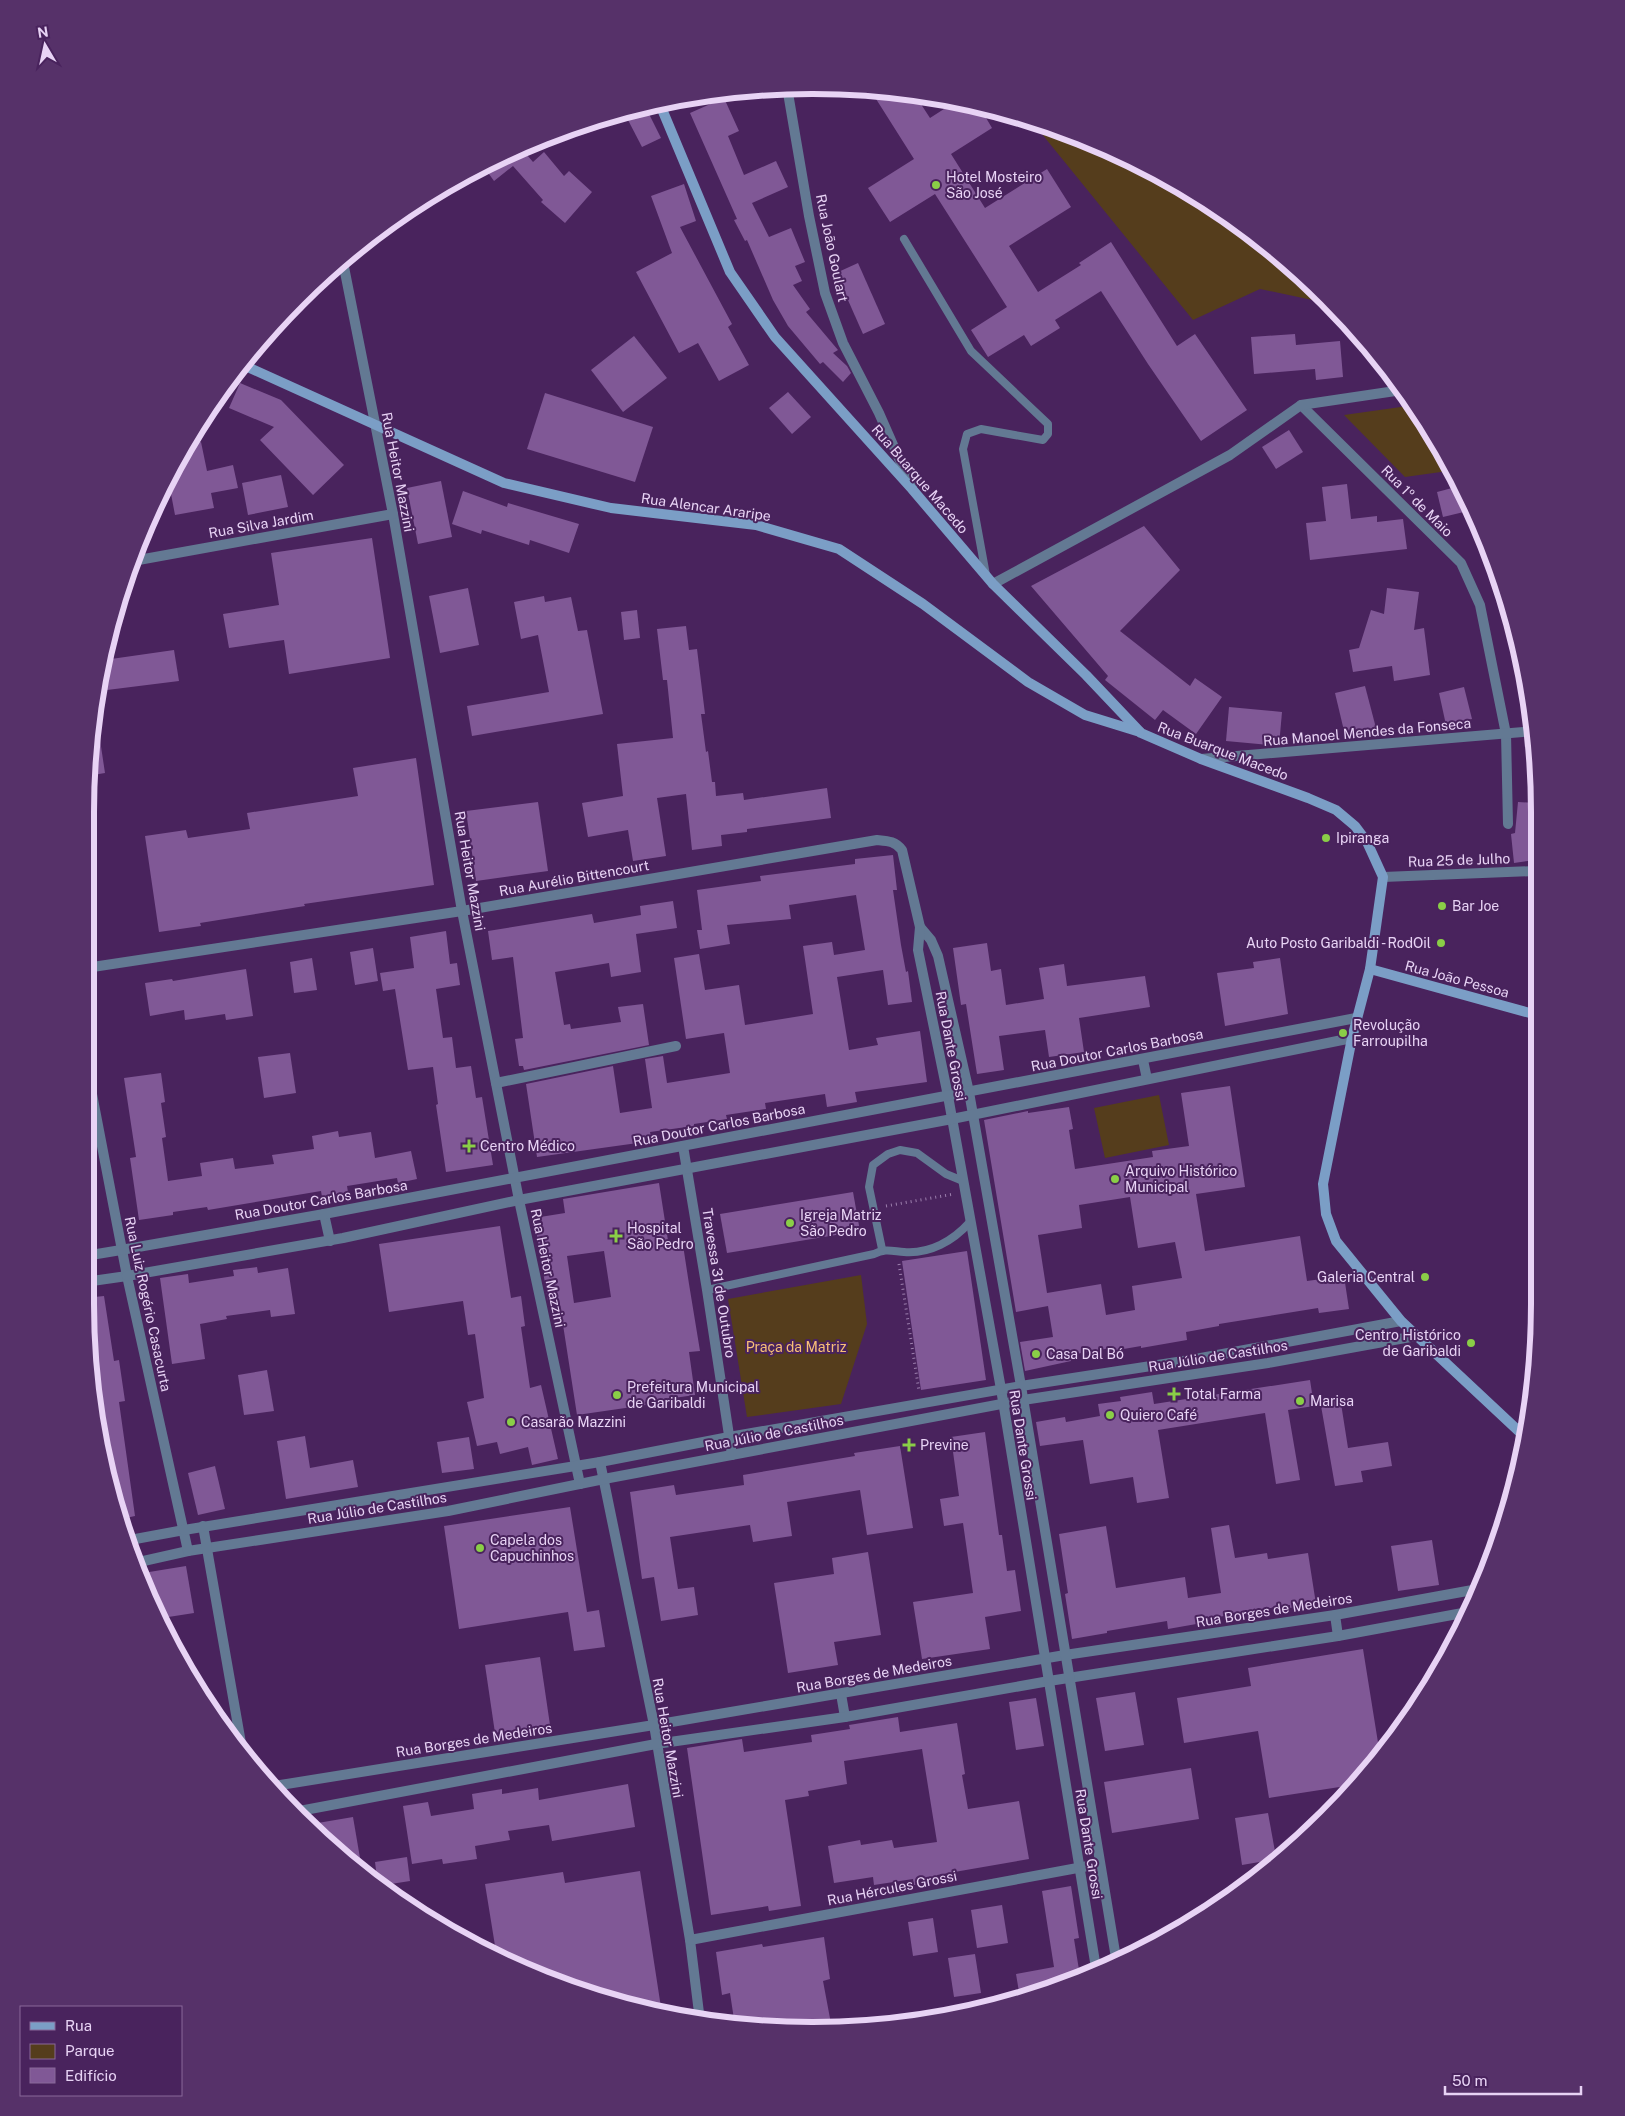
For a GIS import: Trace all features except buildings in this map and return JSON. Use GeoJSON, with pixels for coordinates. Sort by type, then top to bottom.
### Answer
{"type":"FeatureCollection","features":[{"type":"Feature","properties":{"kind":"main road","name":"Rua Buarque Macedo"},"geometry":{"type":"LineString","coordinates":[[662,110],[730,272],[775,337],[912,488],[993,584],[1086,674],[1140,733],[1201,759],[1336,810],[1355,826],[1367,842],[1383,876]]}},
{"type":"Feature","properties":{"kind":"main road","name":"Rua Alencar Araripe"},"geometry":{"type":"LineString","coordinates":[[248,367],[504,483],[612,508],[756,525],[839,549],[923,604],[1028,682],[1086,715],[1140,733]]}},
{"type":"Feature","properties":{"kind":"main road"},"geometry":{"type":"LineString","coordinates":[[1383,876],[1370,970],[1356,1018],[1323,1184],[1326,1214],[1336,1241],[1401,1321],[1519,1432]]}},
{"type":"Feature","properties":{"kind":"main road","name":"Rua João Pessoa"},"geometry":{"type":"LineString","coordinates":[[1370,970],[1531,1013]]}},
{"type":"Feature","properties":{"kind":"street","name":"Rua João Goulart"},"geometry":{"type":"LineString","coordinates":[[788,95],[809,216],[825,294],[843,343],[879,413],[912,488]]}},
{"type":"Feature","properties":{"kind":"street","name":"Rua Heitor Mazzini"},"geometry":{"type":"LineString","coordinates":[[343,268],[394,514],[462,911],[519,1200],[580,1484]]}},
{"type":"Feature","properties":{"kind":"street"},"geometry":{"type":"LineString","coordinates":[[993,584],[1230,455],[1301,406],[1395,391]]}},
{"type":"Feature","properties":{"kind":"street","name":"Rua 1º de Maio"},"geometry":{"type":"LineString","coordinates":[[1301,406],[1461,563],[1480,605],[1506,734],[1508,824]]}},
{"type":"Feature","properties":{"kind":"street","name":"Rua Silva Jardim"},"geometry":{"type":"LineString","coordinates":[[140,560],[394,514]]}},
{"type":"Feature","properties":{"kind":"street","name":"Rua Manoel Mendes da Fonseca"},"geometry":{"type":"LineString","coordinates":[[1201,759],[1526,732]]}},
{"type":"Feature","properties":{"kind":"street","name":"Rua Aurélio Bittencourt"},"geometry":{"type":"LineString","coordinates":[[94,967],[462,911],[877,840],[889,840]]}},
{"type":"Feature","properties":{"kind":"street","name":"Rua Dante Grossi"},"geometry":{"type":"LineString","coordinates":[[889,840],[897,844],[902,850],[920,927],[918,950],[948,1096],[1000,1389],[1095,1964]]}},
{"type":"Feature","properties":{"kind":"street","name":"Rua 25 de Julho"},"geometry":{"type":"LineString","coordinates":[[1383,876],[1531,871]]}},
{"type":"Feature","properties":{"kind":"street","name":"Rua Dante Grossi"},"geometry":{"type":"LineString","coordinates":[[920,927],[931,940],[938,956],[969,1092],[1021,1386],[1115,1955]]}},
{"type":"Feature","properties":{"kind":"street","name":"Rua Doutor Carlos Barbosa"},"geometry":{"type":"LineString","coordinates":[[94,1254],[324,1214],[1143,1060],[1356,1018]]}},
{"type":"Feature","properties":{"kind":"street"},"geometry":{"type":"LineString","coordinates":[[94,1281],[330,1241],[519,1200],[952,1119],[1352,1038]]}},
{"type":"Feature","properties":{"kind":"street"},"geometry":{"type":"LineString","coordinates":[[496,1083],[676,1046]]}},
{"type":"Feature","properties":{"kind":"street"},"geometry":{"type":"LineString","coordinates":[[1143,1060],[1147,1079]]}},
{"type":"Feature","properties":{"kind":"street","name":"Rua Luiz Rogério Casacurta"},"geometry":{"type":"LineString","coordinates":[[94,1106],[121,1250],[188,1551]]}},
{"type":"Feature","properties":{"kind":"street","name":"Travessa 31 de Outubro"},"geometry":{"type":"LineString","coordinates":[[683,1146],[732,1455]]}},
{"type":"Feature","properties":{"kind":"street"},"geometry":{"type":"LineString","coordinates":[[324,1214],[330,1241]]}},
{"type":"Feature","properties":{"kind":"street","name":"Rua Júlio de Castilhos"},"geometry":{"type":"LineString","coordinates":[[134,1539],[203,1526],[577,1466],[1000,1389],[1190,1360],[1401,1321]]}},
{"type":"Feature","properties":{"kind":"street","name":"Rua Júlio de Castilhos"},"geometry":{"type":"LineString","coordinates":[[142,1561],[188,1551],[448,1511],[604,1479],[1023,1400],[1268,1363],[1416,1336]]}},
{"type":"Feature","properties":{"kind":"street"},"geometry":{"type":"LineString","coordinates":[[1190,1360],[1194,1374]]}},
{"type":"Feature","properties":{"kind":"street","name":"Rua Heitor Mazzini"},"geometry":{"type":"LineString","coordinates":[[600,1462],[654,1726],[690,1940],[699,2013]]}},
{"type":"Feature","properties":{"kind":"street"},"geometry":{"type":"LineString","coordinates":[[203,1526],[240,1738]]}},
{"type":"Feature","properties":{"kind":"street","name":"Rua Borges de Medeiros"},"geometry":{"type":"LineString","coordinates":[[279,1785],[654,1726],[1065,1655],[1335,1615],[1472,1590]]}},
{"type":"Feature","properties":{"kind":"street"},"geometry":{"type":"LineString","coordinates":[[303,1810],[656,1744],[845,1717],[1049,1681],[1338,1636],[1461,1613]]}},
{"type":"Feature","properties":{"kind":"street"},"geometry":{"type":"LineString","coordinates":[[1335,1615],[1338,1636]]}},
{"type":"Feature","properties":{"kind":"street"},"geometry":{"type":"LineString","coordinates":[[841,1694],[845,1717]]}},
{"type":"Feature","properties":{"kind":"street","name":"Rua Hércules Grossi"},"geometry":{"type":"LineString","coordinates":[[690,1940],[1099,1864]]}},
{"type":"Feature","properties":{"kind":"lane"},"geometry":{"type":"LineString","coordinates":[[904,239],[971,352],[1048,424],[1048,434],[1043,440],[982,429],[967,434],[963,449],[986,575]]}},
{"type":"Feature","properties":{"kind":"lane"},"geometry":{"type":"LineString","coordinates":[[882,1249],[869,1187],[873,1166],[888,1154],[900,1150],[917,1153],[946,1174],[963,1181]]}},
{"type":"Feature","properties":{"kind":"lane"},"geometry":{"type":"LineString","coordinates":[[707,1290],[874,1254],[882,1249],[897,1251],[926,1250],[943,1244],[959,1234],[970,1222]]}},
{"type":"Feature","properties":{"kind":"path"},"geometry":{"type":"LineString","coordinates":[[873,1208],[965,1192]]}},
{"type":"Feature","properties":{"kind":"path"},"geometry":{"type":"LineString","coordinates":[[897,1251],[916,1376]]}},
{"type":"Feature","properties":{"kind":"green space"},"geometry":{"type":"Polygon","coordinates":[[[1039,130],[1088,148],[1172,190],[1250,242],[1318,301],[1260,289],[1193,320],[1039,130]]]}},
{"type":"Feature","properties":{"kind":"green space"},"geometry":{"type":"Polygon","coordinates":[[[1405,406],[1445,471],[1405,477],[1344,415],[1405,406]]]}},
{"type":"Feature","properties":{"kind":"green space"},"geometry":{"type":"Polygon","coordinates":[[[1159,1095],[1169,1145],[1105,1158],[1094,1108],[1159,1095]]]}},
{"type":"Feature","properties":{"kind":"green space","name":"Praça da Matriz"},"geometry":{"type":"Polygon","coordinates":[[[861,1275],[867,1324],[841,1404],[747,1417],[728,1299],[861,1275]]]}},
{"type":"Feature","properties":{"kind":"place","name":"Hotel Mosteiro São José"},"geometry":{"type":"Point","coordinates":[936,185]}},
{"type":"Feature","properties":{"kind":"place","name":"Ipiranga"},"geometry":{"type":"Point","coordinates":[1326,838]}},
{"type":"Feature","properties":{"kind":"place","name":"Bar Joe"},"geometry":{"type":"Point","coordinates":[1442,906]}},
{"type":"Feature","properties":{"kind":"place","name":"Auto Posto Garibaldi - RodOil"},"geometry":{"type":"Point","coordinates":[1441,943]}},
{"type":"Feature","properties":{"kind":"place","name":"Revolução Farroupilha"},"geometry":{"type":"Point","coordinates":[1343,1033]}},
{"type":"Feature","properties":{"kind":"place","name":"Centro Médico"},"geometry":{"type":"Point","coordinates":[469,1146]}},
{"type":"Feature","properties":{"kind":"place","name":"Arquivo Histórico Municipal"},"geometry":{"type":"Point","coordinates":[1115,1179]}},
{"type":"Feature","properties":{"kind":"place","name":"Igreja Matriz São Pedro"},"geometry":{"type":"Point","coordinates":[790,1223]}},
{"type":"Feature","properties":{"kind":"place","name":"Hospital São Pedro"},"geometry":{"type":"Point","coordinates":[616,1236]}},
{"type":"Feature","properties":{"kind":"place","name":"Galeria Central"},"geometry":{"type":"Point","coordinates":[1425,1277]}},
{"type":"Feature","properties":{"kind":"place","name":"Centro Histórico de Garibaldi"},"geometry":{"type":"Point","coordinates":[1471,1343]}},
{"type":"Feature","properties":{"kind":"place","name":"Casa Dal Bó"},"geometry":{"type":"Point","coordinates":[1036,1354]}},
{"type":"Feature","properties":{"kind":"place","name":"Total Farma"},"geometry":{"type":"Point","coordinates":[1174,1394]}},
{"type":"Feature","properties":{"kind":"place","name":"Prefeitura Municipal de Garibaldi"},"geometry":{"type":"Point","coordinates":[617,1395]}},
{"type":"Feature","properties":{"kind":"place","name":"Marisa"},"geometry":{"type":"Point","coordinates":[1300,1401]}},
{"type":"Feature","properties":{"kind":"place","name":"Quiero Café"},"geometry":{"type":"Point","coordinates":[1110,1415]}},
{"type":"Feature","properties":{"kind":"place","name":"Casarão Mazzini"},"geometry":{"type":"Point","coordinates":[511,1422]}},
{"type":"Feature","properties":{"kind":"place","name":"Previne"},"geometry":{"type":"Point","coordinates":[909,1445]}},
{"type":"Feature","properties":{"kind":"place","name":"Capela dos Capuchinhos"},"geometry":{"type":"Point","coordinates":[480,1548]}}]}
